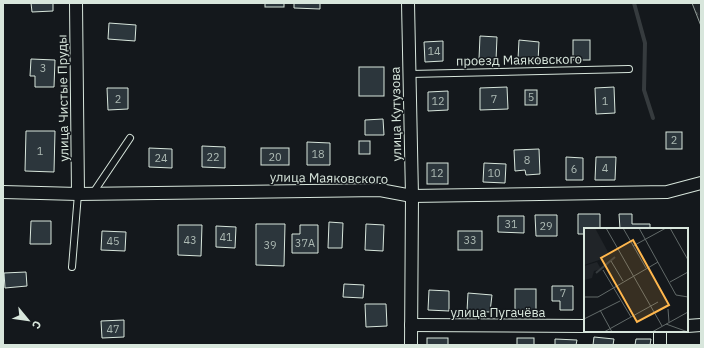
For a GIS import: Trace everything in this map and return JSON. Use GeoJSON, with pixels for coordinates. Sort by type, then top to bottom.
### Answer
{"type":"FeatureCollection","features":[{"type":"Feature","properties":{"kind":"street","name":"улица Чистые Пруды"},"geometry":{"type":"LineString","coordinates":[[76,3],[78,194]]}},
{"type":"Feature","properties":{"kind":"street","name":"улица Кутузова"},"geometry":{"type":"LineString","coordinates":[[408,3],[412,196],[411,345]]}},
{"type":"Feature","properties":{"kind":"street","name":"улица Маяковского"},"geometry":{"type":"LineString","coordinates":[[3,192],[78,194],[380,190],[412,196],[667,192],[701,183]]}},
{"type":"Feature","properties":{"kind":"street","name":"улица Пугачёва"},"geometry":{"type":"LineString","coordinates":[[411,325],[584,326]]}},
{"type":"Feature","properties":{"kind":"street"},"geometry":{"type":"LineString","coordinates":[[688,326],[701,325]]}},
{"type":"Feature","properties":{"kind":"street"},"geometry":{"type":"LineString","coordinates":[[660,332],[660,345]]}},
{"type":"Feature","properties":{"kind":"lane","name":"проезд Маяковского"},"geometry":{"type":"LineString","coordinates":[[410,74],[629,69]]}},
{"type":"Feature","properties":{"kind":"lane"},"geometry":{"type":"LineString","coordinates":[[93,193],[130,138]]}},
{"type":"Feature","properties":{"kind":"lane"},"geometry":{"type":"LineString","coordinates":[[72,267],[78,194]]}},
{"type":"Feature","properties":{"kind":"green space"},"geometry":{"type":"Polygon","coordinates":[[[692,3],[701,3],[701,26],[692,3]]]}},
{"type":"Feature","properties":{"kind":"building"},"geometry":{"type":"Polygon","coordinates":[[[31,3],[53,3],[53,11],[32,12],[31,3]]]}},
{"type":"Feature","properties":{"kind":"building"},"geometry":{"type":"Polygon","coordinates":[[[265,3],[284,3],[284,7],[265,7],[265,3]]]}},
{"type":"Feature","properties":{"kind":"building"},"geometry":{"type":"Polygon","coordinates":[[[294,3],[320,3],[320,9],[294,8],[294,3]]]}},
{"type":"Feature","properties":{"kind":"building"},"geometry":{"type":"Polygon","coordinates":[[[109,23],[136,25],[135,41],[108,39],[109,23]]]}},
{"type":"Feature","properties":{"kind":"building"},"geometry":{"type":"Polygon","coordinates":[[[480,36],[497,37],[496,60],[479,59],[480,36]]]}},
{"type":"Feature","properties":{"kind":"building"},"geometry":{"type":"Polygon","coordinates":[[[519,40],[539,42],[538,61],[518,59],[519,40]]]}},
{"type":"Feature","properties":{"kind":"building"},"geometry":{"type":"Polygon","coordinates":[[[573,40],[590,40],[590,60],[573,60],[573,40]]]}},
{"type":"Feature","properties":{"kind":"building"},"geometry":{"type":"Polygon","coordinates":[[[443,41],[443,61],[425,62],[424,42],[443,41]]]}},
{"type":"Feature","properties":{"kind":"building"},"geometry":{"type":"Polygon","coordinates":[[[31,59],[55,60],[54,87],[35,87],[35,76],[30,76],[31,59]]]}},
{"type":"Feature","properties":{"kind":"building"},"geometry":{"type":"Polygon","coordinates":[[[359,67],[384,67],[384,96],[359,96],[359,67]]]}},
{"type":"Feature","properties":{"kind":"building"},"geometry":{"type":"Polygon","coordinates":[[[507,87],[508,109],[480,110],[480,88],[507,87]]]}},
{"type":"Feature","properties":{"kind":"building"},"geometry":{"type":"Polygon","coordinates":[[[614,87],[615,113],[596,114],[595,88],[614,87]]]}},
{"type":"Feature","properties":{"kind":"building"},"geometry":{"type":"Polygon","coordinates":[[[107,88],[128,88],[128,109],[108,110],[107,88]]]}},
{"type":"Feature","properties":{"kind":"building"},"geometry":{"type":"Polygon","coordinates":[[[525,90],[537,90],[537,105],[525,105],[525,90]]]}},
{"type":"Feature","properties":{"kind":"building"},"geometry":{"type":"Polygon","coordinates":[[[448,91],[448,110],[428,111],[428,92],[448,91]]]}},
{"type":"Feature","properties":{"kind":"building"},"geometry":{"type":"Polygon","coordinates":[[[383,119],[384,135],[365,135],[365,120],[383,119]]]}},
{"type":"Feature","properties":{"kind":"building"},"geometry":{"type":"Polygon","coordinates":[[[26,131],[55,131],[54,172],[25,171],[26,131]]]}},
{"type":"Feature","properties":{"kind":"building"},"geometry":{"type":"Polygon","coordinates":[[[666,132],[682,132],[682,149],[666,149],[666,132]]]}},
{"type":"Feature","properties":{"kind":"building"},"geometry":{"type":"Polygon","coordinates":[[[359,141],[370,141],[370,154],[359,154],[359,141]]]}},
{"type":"Feature","properties":{"kind":"building"},"geometry":{"type":"Polygon","coordinates":[[[307,142],[330,143],[330,165],[307,165],[307,142]]]}},
{"type":"Feature","properties":{"kind":"building"},"geometry":{"type":"Polygon","coordinates":[[[202,146],[225,147],[225,168],[202,167],[202,146]]]}},
{"type":"Feature","properties":{"kind":"building"},"geometry":{"type":"Polygon","coordinates":[[[149,148],[172,149],[172,168],[149,167],[149,148]]]}},
{"type":"Feature","properties":{"kind":"building"},"geometry":{"type":"Polygon","coordinates":[[[261,148],[289,148],[289,165],[261,165],[261,148]]]}},
{"type":"Feature","properties":{"kind":"building"},"geometry":{"type":"Polygon","coordinates":[[[539,149],[540,174],[526,175],[525,170],[515,171],[514,150],[539,149]]]}},
{"type":"Feature","properties":{"kind":"building"},"geometry":{"type":"Polygon","coordinates":[[[566,157],[583,158],[583,180],[566,180],[566,157]]]}},
{"type":"Feature","properties":{"kind":"building"},"geometry":{"type":"Polygon","coordinates":[[[596,157],[616,157],[615,180],[595,180],[596,157]]]}},
{"type":"Feature","properties":{"kind":"building"},"geometry":{"type":"Polygon","coordinates":[[[427,163],[448,163],[448,184],[427,184],[427,163]]]}},
{"type":"Feature","properties":{"kind":"building"},"geometry":{"type":"Polygon","coordinates":[[[484,163],[506,164],[505,183],[483,182],[484,163]]]}},
{"type":"Feature","properties":{"kind":"building"},"geometry":{"type":"Polygon","coordinates":[[[578,214],[600,214],[600,228],[584,228],[584,234],[578,234],[578,214]]]}},
{"type":"Feature","properties":{"kind":"building"},"geometry":{"type":"Polygon","coordinates":[[[619,214],[632,214],[632,224],[650,224],[650,228],[620,228],[619,214]]]}},
{"type":"Feature","properties":{"kind":"building"},"geometry":{"type":"Polygon","coordinates":[[[535,215],[557,215],[557,236],[536,236],[535,215]]]}},
{"type":"Feature","properties":{"kind":"building"},"geometry":{"type":"Polygon","coordinates":[[[498,216],[524,216],[524,233],[498,232],[498,216]]]}},
{"type":"Feature","properties":{"kind":"building"},"geometry":{"type":"Polygon","coordinates":[[[31,221],[51,221],[51,244],[30,244],[31,221]]]}},
{"type":"Feature","properties":{"kind":"building"},"geometry":{"type":"Polygon","coordinates":[[[329,222],[343,223],[342,248],[328,248],[329,222]]]}},
{"type":"Feature","properties":{"kind":"building"},"geometry":{"type":"Polygon","coordinates":[[[256,224],[285,224],[284,266],[256,265],[256,224]]]}},
{"type":"Feature","properties":{"kind":"building"},"geometry":{"type":"Polygon","coordinates":[[[366,224],[384,225],[383,251],[365,250],[366,224]]]}},
{"type":"Feature","properties":{"kind":"building"},"geometry":{"type":"Polygon","coordinates":[[[178,225],[202,225],[201,256],[178,255],[178,225]]]}},
{"type":"Feature","properties":{"kind":"building"},"geometry":{"type":"Polygon","coordinates":[[[300,225],[318,225],[318,253],[292,253],[292,234],[300,234],[300,225]]]}},
{"type":"Feature","properties":{"kind":"building"},"geometry":{"type":"Polygon","coordinates":[[[216,226],[236,227],[235,248],[216,247],[216,226]]]}},
{"type":"Feature","properties":{"kind":"building"},"geometry":{"type":"Polygon","coordinates":[[[102,231],[126,232],[125,251],[101,250],[102,231]]]}},
{"type":"Feature","properties":{"kind":"building"},"geometry":{"type":"Polygon","coordinates":[[[458,231],[482,231],[482,250],[458,250],[458,231]]]}},
{"type":"Feature","properties":{"kind":"building"},"geometry":{"type":"Polygon","coordinates":[[[26,272],[27,286],[5,288],[4,273],[26,272]]]}},
{"type":"Feature","properties":{"kind":"building"},"geometry":{"type":"Polygon","coordinates":[[[344,284],[364,285],[363,298],[343,297],[344,284]]]}},
{"type":"Feature","properties":{"kind":"building"},"geometry":{"type":"Polygon","coordinates":[[[552,286],[573,286],[573,310],[560,310],[560,301],[552,301],[552,286]]]}},
{"type":"Feature","properties":{"kind":"building"},"geometry":{"type":"Polygon","coordinates":[[[515,289],[536,289],[536,311],[515,311],[515,289]]]}},
{"type":"Feature","properties":{"kind":"building"},"geometry":{"type":"Polygon","coordinates":[[[429,290],[449,291],[449,311],[428,310],[429,290]]]}},
{"type":"Feature","properties":{"kind":"building"},"geometry":{"type":"Polygon","coordinates":[[[468,293],[492,295],[490,312],[467,311],[468,293]]]}},
{"type":"Feature","properties":{"kind":"building"},"geometry":{"type":"Polygon","coordinates":[[[365,304],[386,304],[387,326],[366,327],[365,304]]]}},
{"type":"Feature","properties":{"kind":"building"},"geometry":{"type":"Polygon","coordinates":[[[124,320],[124,337],[102,338],[101,321],[124,320]]]}},
{"type":"Feature","properties":{"kind":"building"},"geometry":{"type":"Polygon","coordinates":[[[594,337],[614,339],[613,345],[593,345],[594,337]]]}},
{"type":"Feature","properties":{"kind":"building"},"geometry":{"type":"Polygon","coordinates":[[[427,338],[448,338],[448,345],[427,345],[427,338]]]}},
{"type":"Feature","properties":{"kind":"building"},"geometry":{"type":"Polygon","coordinates":[[[517,338],[534,338],[534,345],[517,345],[517,338]]]}},
{"type":"Feature","properties":{"kind":"building"},"geometry":{"type":"Polygon","coordinates":[[[555,339],[577,340],[576,345],[555,345],[555,339]]]}},
{"type":"Feature","properties":{"kind":"building"},"geometry":{"type":"Polygon","coordinates":[[[636,339],[651,339],[650,345],[635,345],[636,339]]]}},
{"type":"Feature","properties":{"kind":"waterway"},"geometry":{"type":"LineString","coordinates":[[634,3],[645,43],[644,90],[653,118]]}}]}
